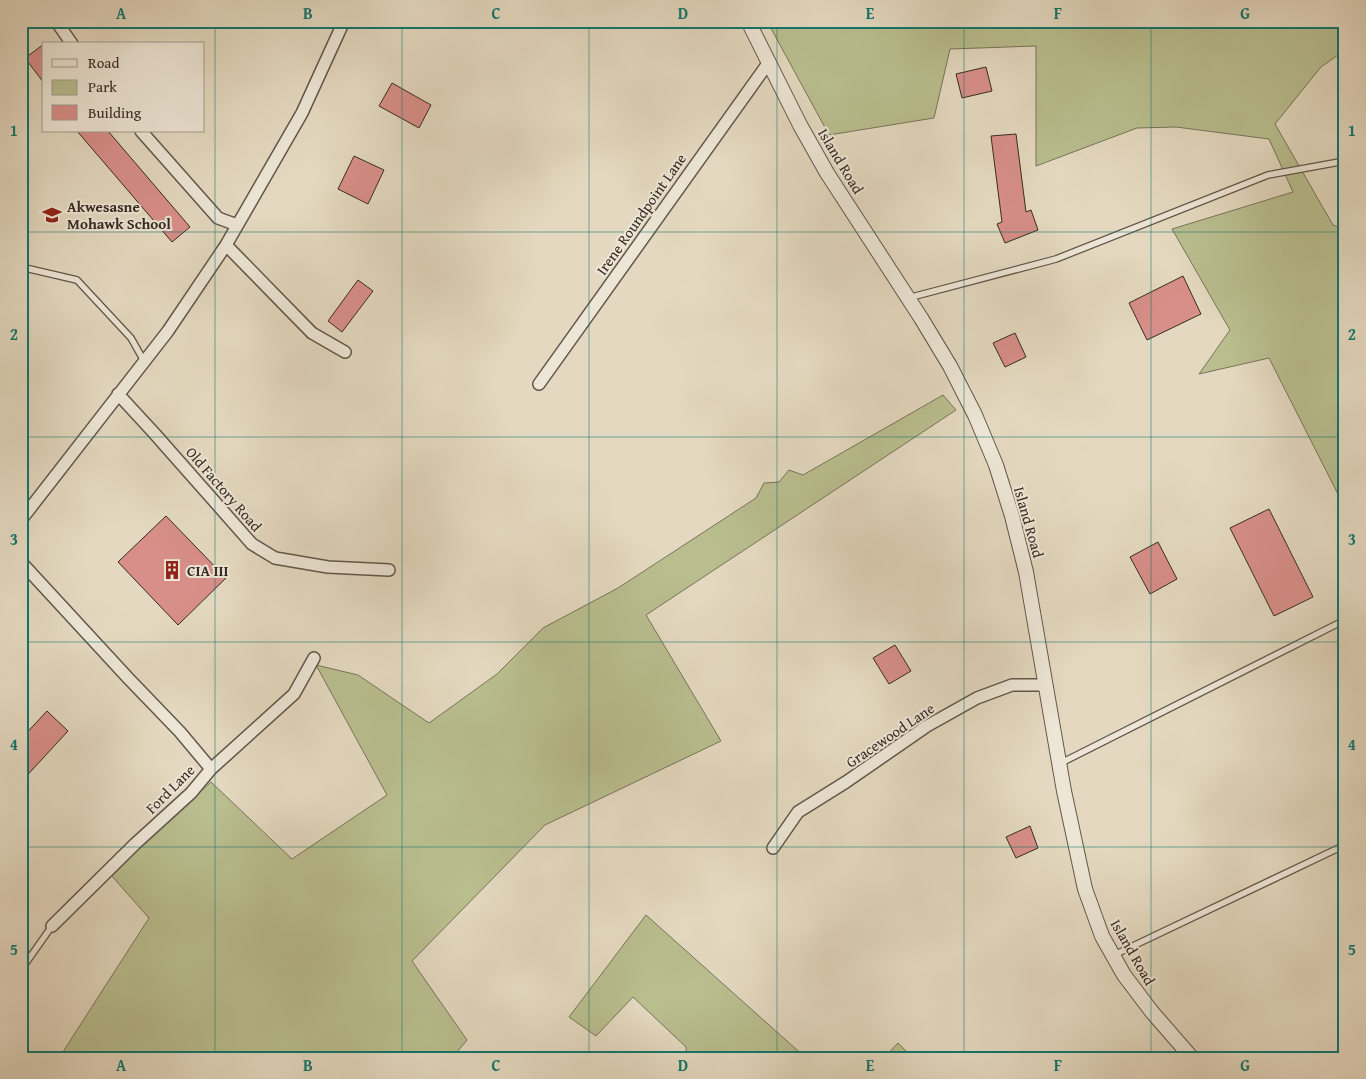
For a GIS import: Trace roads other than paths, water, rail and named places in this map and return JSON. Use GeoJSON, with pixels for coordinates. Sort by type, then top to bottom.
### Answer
{"type":"FeatureCollection","features":[{"type":"Feature","properties":{"kind":"street"},"geometry":{"type":"LineString","coordinates":[[56,21],[71,42]]}},
{"type":"Feature","properties":{"kind":"street"},"geometry":{"type":"LineString","coordinates":[[21,520],[168,331],[226,244],[302,113],[344,21]]}},
{"type":"Feature","properties":{"kind":"street","name":"Island Road"},"geometry":{"type":"LineString","coordinates":[[748,21],[827,173],[950,366],[975,415],[996,465],[1012,516],[1026,572],[1064,791],[1085,889],[1102,936],[1124,975],[1190,1057]]}},
{"type":"Feature","properties":{"kind":"street","name":"Irene Roundpoint Lane"},"geometry":{"type":"LineString","coordinates":[[539,384],[769,62]]}},
{"type":"Feature","properties":{"kind":"street"},"geometry":{"type":"LineString","coordinates":[[142,132],[218,218],[237,225]]}},
{"type":"Feature","properties":{"kind":"street"},"geometry":{"type":"LineString","coordinates":[[226,244],[312,333],[345,352]]}},
{"type":"Feature","properties":{"kind":"street","name":"Old Factory Road"},"geometry":{"type":"LineString","coordinates":[[118,394],[252,544],[275,558],[328,567],[390,570]]}},
{"type":"Feature","properties":{"kind":"street","name":"Ford Lane"},"geometry":{"type":"LineString","coordinates":[[21,562],[180,732],[211,769],[191,792],[134,844],[52,926]]}},
{"type":"Feature","properties":{"kind":"street"},"geometry":{"type":"LineString","coordinates":[[211,769],[294,694],[314,658]]}},
{"type":"Feature","properties":{"kind":"street","name":"Gracewood Lane"},"geometry":{"type":"LineString","coordinates":[[773,848],[798,812],[846,782],[927,726],[977,698],[1012,685],[1045,685]]}},
{"type":"Feature","properties":{"kind":"lane"},"geometry":{"type":"LineString","coordinates":[[908,298],[1056,259],[1268,174],[1345,161]]}},
{"type":"Feature","properties":{"kind":"lane"},"geometry":{"type":"LineString","coordinates":[[21,268],[77,280],[132,338],[144,361]]}},
{"type":"Feature","properties":{"kind":"lane"},"geometry":{"type":"LineString","coordinates":[[1060,764],[1345,620]]}},
{"type":"Feature","properties":{"kind":"lane"},"geometry":{"type":"LineString","coordinates":[[1113,956],[1345,845]]}},
{"type":"Feature","properties":{"kind":"lane","name":"Ford Lane"},"geometry":{"type":"LineString","coordinates":[[21,970],[52,926]]}},
{"type":"Feature","properties":{"kind":"place","name":"Akwesasne Mohawk School"},"geometry":{"type":"Point","coordinates":[52,215]}},
{"type":"Feature","properties":{"kind":"place","name":"CIA III"},"geometry":{"type":"Point","coordinates":[172,570]}}]}
